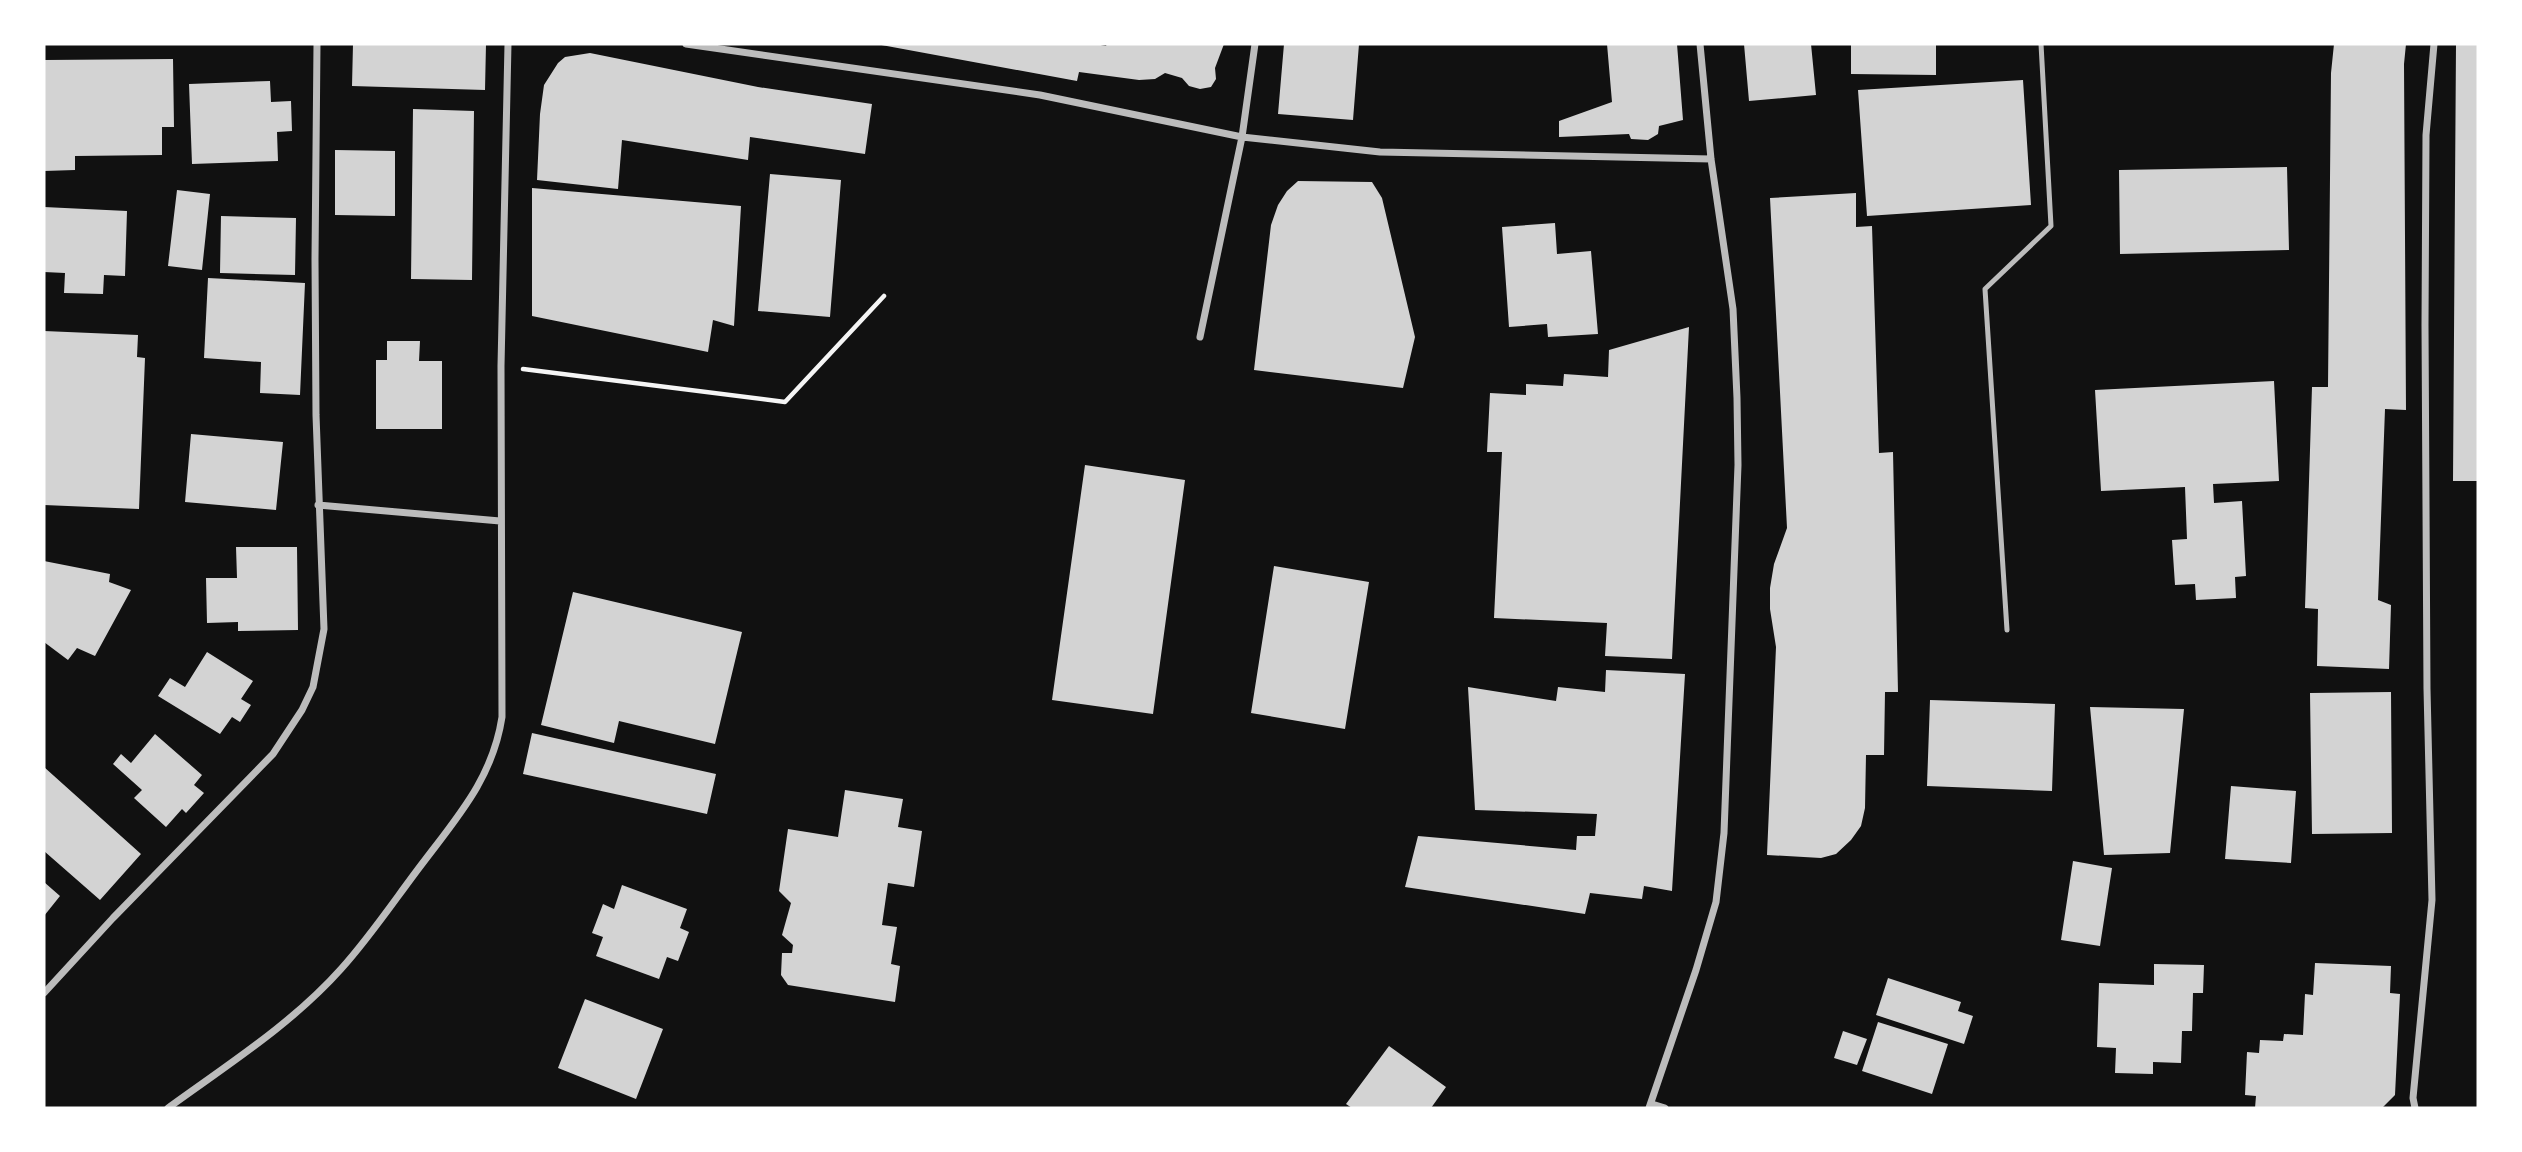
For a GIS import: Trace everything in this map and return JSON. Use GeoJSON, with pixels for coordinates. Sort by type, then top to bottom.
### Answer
{"type":"FeatureCollection","features":[{"type":"Feature","properties":{"kind":"street"},"geometry":{"type":"LineString","coordinates":[[44,993],[272,754],[302,710],[313,687],[324,629],[318,505],[314,258],[317,44]]}},
{"type":"Feature","properties":{"kind":"street"},"geometry":{"type":"LineString","coordinates":[[167,1108],[279,1027],[341,970],[468,804],[490,765],[498,741],[502,717],[501,366],[508,44]]}},
{"type":"Feature","properties":{"kind":"street"},"geometry":{"type":"LineString","coordinates":[[687,44],[1040,95],[1242,136],[1381,152],[1711,159]]}},
{"type":"Feature","properties":{"kind":"street"},"geometry":{"type":"LineString","coordinates":[[1200,337],[1242,136],[1255,44]]}},
{"type":"Feature","properties":{"kind":"street"},"geometry":{"type":"LineString","coordinates":[[1665,1108],[1650,1106],[1716,902],[1724,833],[1738,451],[1733,309],[1711,159],[1700,44]]}},
{"type":"Feature","properties":{"kind":"street"},"geometry":{"type":"LineString","coordinates":[[2414,1108],[2432,900],[2427,689],[2425,325],[2427,135],[2434,44]]}},
{"type":"Feature","properties":{"kind":"street"},"geometry":{"type":"LineString","coordinates":[[318,505],[500,522]]}},
{"type":"Feature","properties":{"kind":"street"},"geometry":{"type":"LineString","coordinates":[[2409,1108],[2413,1098]]}},
{"type":"Feature","properties":{"kind":"lane"},"geometry":{"type":"LineString","coordinates":[[2007,630],[1985,289],[2051,226],[2041,44]]}},
{"type":"Feature","properties":{"kind":"path"},"geometry":{"type":"LineString","coordinates":[[501,366],[785,402],[884,296]]}},
{"type":"Feature","properties":{"kind":"building"},"geometry":{"type":"Polygon","coordinates":[[[353,44],[486,44],[485,90],[352,86],[353,44]]]}},
{"type":"Feature","properties":{"kind":"building"},"geometry":{"type":"Polygon","coordinates":[[[876,44],[1224,44],[1215,68],[1216,79],[1211,87],[1200,89],[1189,86],[1182,78],[1165,73],[1155,79],[1139,80],[1079,72],[1077,81],[876,44]]]}},
{"type":"Feature","properties":{"kind":"building"},"geometry":{"type":"Polygon","coordinates":[[[1284,44],[1359,44],[1353,120],[1278,114],[1284,44]]]}},
{"type":"Feature","properties":{"kind":"building"},"geometry":{"type":"Polygon","coordinates":[[[1607,44],[1677,44],[1683,120],[1659,126],[1658,134],[1648,140],[1631,139],[1629,134],[1559,137],[1559,121],[1612,102],[1607,44]]]}},
{"type":"Feature","properties":{"kind":"building"},"geometry":{"type":"Polygon","coordinates":[[[1744,44],[1811,44],[1816,95],[1749,101],[1744,44]]]}},
{"type":"Feature","properties":{"kind":"building"},"geometry":{"type":"Polygon","coordinates":[[[1851,44],[1936,44],[1936,75],[1851,74],[1851,44]]]}},
{"type":"Feature","properties":{"kind":"building"},"geometry":{"type":"Polygon","coordinates":[[[2334,44],[2406,44],[2406,410],[2385,409],[2378,600],[2391,605],[2389,669],[2317,666],[2318,609],[2305,608],[2312,387],[2328,387],[2331,73],[2334,44]]]}},
{"type":"Feature","properties":{"kind":"building"},"geometry":{"type":"Polygon","coordinates":[[[2456,44],[2478,44],[2478,481],[2453,481],[2456,44]]]}},
{"type":"Feature","properties":{"kind":"building"},"geometry":{"type":"Polygon","coordinates":[[[590,53],[758,87],[872,104],[865,154],[750,137],[748,160],[622,140],[618,189],[537,180],[544,85],[565,57],[590,53]]]}},
{"type":"Feature","properties":{"kind":"building"},"geometry":{"type":"Polygon","coordinates":[[[173,59],[174,127],[162,127],[162,155],[75,156],[75,170],[44,171],[44,60],[173,59]]]}},
{"type":"Feature","properties":{"kind":"building"},"geometry":{"type":"Polygon","coordinates":[[[2023,80],[2031,205],[1867,216],[1858,90],[2023,80]]]}},
{"type":"Feature","properties":{"kind":"building"},"geometry":{"type":"Polygon","coordinates":[[[270,81],[271,102],[291,101],[292,131],[277,132],[278,161],[192,164],[189,84],[270,81]]]}},
{"type":"Feature","properties":{"kind":"building"},"geometry":{"type":"Polygon","coordinates":[[[413,109],[474,111],[472,280],[411,279],[413,109]]]}},
{"type":"Feature","properties":{"kind":"building"},"geometry":{"type":"Polygon","coordinates":[[[335,150],[395,151],[395,216],[335,215],[335,150]]]}},
{"type":"Feature","properties":{"kind":"building"},"geometry":{"type":"Polygon","coordinates":[[[2287,167],[2289,250],[2120,254],[2119,170],[2287,167]]]}},
{"type":"Feature","properties":{"kind":"building"},"geometry":{"type":"Polygon","coordinates":[[[770,174],[841,180],[830,317],[758,311],[770,174]]]}},
{"type":"Feature","properties":{"kind":"building"},"geometry":{"type":"Polygon","coordinates":[[[1298,181],[1372,182],[1382,198],[1415,337],[1403,388],[1254,370],[1271,225],[1278,205],[1298,181]]]}},
{"type":"Feature","properties":{"kind":"building"},"geometry":{"type":"Polygon","coordinates":[[[532,188],[741,206],[734,326],[713,320],[708,352],[532,316],[532,188]]]}},
{"type":"Feature","properties":{"kind":"building"},"geometry":{"type":"Polygon","coordinates":[[[177,190],[210,194],[202,270],[168,266],[177,190]]]}},
{"type":"Feature","properties":{"kind":"building"},"geometry":{"type":"Polygon","coordinates":[[[1856,193],[1856,227],[1872,226],[1879,453],[1893,452],[1898,692],[1885,692],[1884,755],[1866,755],[1865,808],[1861,826],[1851,840],[1836,854],[1821,858],[1767,855],[1776,647],[1770,609],[1770,588],[1774,564],[1787,528],[1770,198],[1856,193]]]}},
{"type":"Feature","properties":{"kind":"building"},"geometry":{"type":"Polygon","coordinates":[[[44,207],[127,211],[125,276],[104,275],[103,294],[64,293],[65,273],[44,272],[44,207]]]}},
{"type":"Feature","properties":{"kind":"building"},"geometry":{"type":"Polygon","coordinates":[[[221,216],[296,218],[295,275],[220,273],[221,216]]]}},
{"type":"Feature","properties":{"kind":"building"},"geometry":{"type":"Polygon","coordinates":[[[1555,223],[1557,254],[1591,251],[1598,334],[1548,337],[1547,324],[1509,327],[1502,227],[1555,223]]]}},
{"type":"Feature","properties":{"kind":"building"},"geometry":{"type":"Polygon","coordinates":[[[208,278],[305,283],[300,395],[260,393],[261,362],[204,358],[208,278]]]}},
{"type":"Feature","properties":{"kind":"building"},"geometry":{"type":"Polygon","coordinates":[[[1689,327],[1672,659],[1605,656],[1607,623],[1494,618],[1502,452],[1487,452],[1490,393],[1526,395],[1526,384],[1563,386],[1564,374],[1608,377],[1609,350],[1689,327]]]}},
{"type":"Feature","properties":{"kind":"building"},"geometry":{"type":"Polygon","coordinates":[[[44,331],[138,335],[137,357],[145,358],[139,509],[44,505],[44,331]]]}},
{"type":"Feature","properties":{"kind":"building"},"geometry":{"type":"Polygon","coordinates":[[[387,341],[420,341],[419,361],[442,361],[442,429],[376,429],[376,360],[387,360],[387,341]]]}},
{"type":"Feature","properties":{"kind":"building"},"geometry":{"type":"Polygon","coordinates":[[[2274,381],[2279,481],[2213,484],[2214,503],[2242,501],[2246,576],[2235,577],[2236,598],[2196,600],[2195,584],[2175,585],[2172,540],[2187,539],[2185,487],[2101,491],[2095,390],[2274,381]]]}},
{"type":"Feature","properties":{"kind":"building"},"geometry":{"type":"Polygon","coordinates":[[[191,434],[283,442],[276,510],[185,502],[191,434]]]}},
{"type":"Feature","properties":{"kind":"building"},"geometry":{"type":"Polygon","coordinates":[[[1085,465],[1185,480],[1153,714],[1052,700],[1085,465]]]}},
{"type":"Feature","properties":{"kind":"building"},"geometry":{"type":"Polygon","coordinates":[[[236,547],[297,547],[298,630],[238,631],[238,622],[207,623],[206,578],[237,578],[236,547]]]}},
{"type":"Feature","properties":{"kind":"building"},"geometry":{"type":"Polygon","coordinates":[[[44,561],[110,574],[109,582],[131,590],[95,656],[77,648],[68,660],[44,642],[44,561]]]}},
{"type":"Feature","properties":{"kind":"building"},"geometry":{"type":"Polygon","coordinates":[[[1274,566],[1369,582],[1345,729],[1251,713],[1274,566]]]}},
{"type":"Feature","properties":{"kind":"building"},"geometry":{"type":"Polygon","coordinates":[[[573,592],[742,632],[715,744],[619,721],[614,743],[541,725],[573,592]]]}},
{"type":"Feature","properties":{"kind":"building"},"geometry":{"type":"Polygon","coordinates":[[[207,652],[253,681],[241,699],[251,705],[240,722],[232,717],[220,734],[158,696],[170,678],[185,687],[207,652]]]}},
{"type":"Feature","properties":{"kind":"building"},"geometry":{"type":"Polygon","coordinates":[[[1606,670],[1685,674],[1672,891],[1644,886],[1642,899],[1590,893],[1585,914],[1405,887],[1418,836],[1576,850],[1577,836],[1595,836],[1597,814],[1475,810],[1468,687],[1556,701],[1558,687],[1605,692],[1606,670]]]}},
{"type":"Feature","properties":{"kind":"building"},"geometry":{"type":"Polygon","coordinates":[[[2391,692],[2392,833],[2312,834],[2310,693],[2391,692]]]}},
{"type":"Feature","properties":{"kind":"building"},"geometry":{"type":"Polygon","coordinates":[[[1930,700],[2055,704],[2052,791],[1927,786],[1930,700]]]}},
{"type":"Feature","properties":{"kind":"building"},"geometry":{"type":"Polygon","coordinates":[[[2090,707],[2184,709],[2170,853],[2104,855],[2090,707]]]}},
{"type":"Feature","properties":{"kind":"building"},"geometry":{"type":"Polygon","coordinates":[[[532,733],[716,774],[707,814],[523,774],[532,733]]]}},
{"type":"Feature","properties":{"kind":"building"},"geometry":{"type":"Polygon","coordinates":[[[155,734],[202,775],[194,785],[204,793],[186,813],[182,809],[166,827],[134,798],[142,790],[113,764],[121,754],[131,763],[155,734]]]}},
{"type":"Feature","properties":{"kind":"building"},"geometry":{"type":"Polygon","coordinates":[[[44,767],[141,854],[100,900],[44,851],[44,767]]]}},
{"type":"Feature","properties":{"kind":"building"},"geometry":{"type":"Polygon","coordinates":[[[2231,786],[2296,791],[2291,863],[2225,859],[2231,786]]]}},
{"type":"Feature","properties":{"kind":"building"},"geometry":{"type":"Polygon","coordinates":[[[845,790],[903,799],[898,827],[922,831],[914,887],[888,883],[882,925],[897,927],[891,964],[900,966],[895,1002],[788,985],[781,975],[782,953],[792,953],[793,945],[782,935],[791,903],[779,891],[788,829],[838,837],[845,790]]]}},
{"type":"Feature","properties":{"kind":"building"},"geometry":{"type":"Polygon","coordinates":[[[2073,861],[2112,868],[2100,946],[2061,940],[2073,861]]]}},
{"type":"Feature","properties":{"kind":"building"},"geometry":{"type":"Polygon","coordinates":[[[44,882],[60,896],[44,916],[44,882]]]}},
{"type":"Feature","properties":{"kind":"building"},"geometry":{"type":"Polygon","coordinates":[[[622,885],[687,909],[680,928],[689,932],[678,961],[667,957],[659,979],[596,956],[603,937],[592,933],[603,904],[614,909],[622,885]]]}},
{"type":"Feature","properties":{"kind":"building"},"geometry":{"type":"Polygon","coordinates":[[[2315,963],[2391,966],[2390,993],[2400,994],[2395,1095],[2382,1108],[2255,1108],[2256,1096],[2245,1095],[2247,1052],[2259,1053],[2260,1040],[2283,1041],[2284,1034],[2303,1035],[2305,994],[2313,995],[2315,963]]]}},
{"type":"Feature","properties":{"kind":"building"},"geometry":{"type":"Polygon","coordinates":[[[2154,964],[2204,965],[2203,993],[2193,993],[2192,1031],[2182,1031],[2181,1063],[2153,1062],[2153,1074],[2115,1073],[2116,1048],[2097,1047],[2099,983],[2154,985],[2154,964]]]}},
{"type":"Feature","properties":{"kind":"building"},"geometry":{"type":"Polygon","coordinates":[[[1888,978],[1961,1002],[1958,1011],[1973,1016],[1964,1044],[1876,1015],[1888,978]]]}},
{"type":"Feature","properties":{"kind":"building"},"geometry":{"type":"Polygon","coordinates":[[[585,999],[663,1029],[636,1099],[558,1068],[585,999]]]}},
{"type":"Feature","properties":{"kind":"building"},"geometry":{"type":"Polygon","coordinates":[[[1878,1022],[1948,1044],[1932,1094],[1862,1071],[1878,1022]]]}},
{"type":"Feature","properties":{"kind":"building"},"geometry":{"type":"Polygon","coordinates":[[[1843,1031],[1867,1039],[1857,1065],[1834,1058],[1843,1031]]]}},
{"type":"Feature","properties":{"kind":"building"},"geometry":{"type":"Polygon","coordinates":[[[1389,1046],[1446,1087],[1431,1108],[1352,1108],[1346,1104],[1389,1046]]]}}]}
